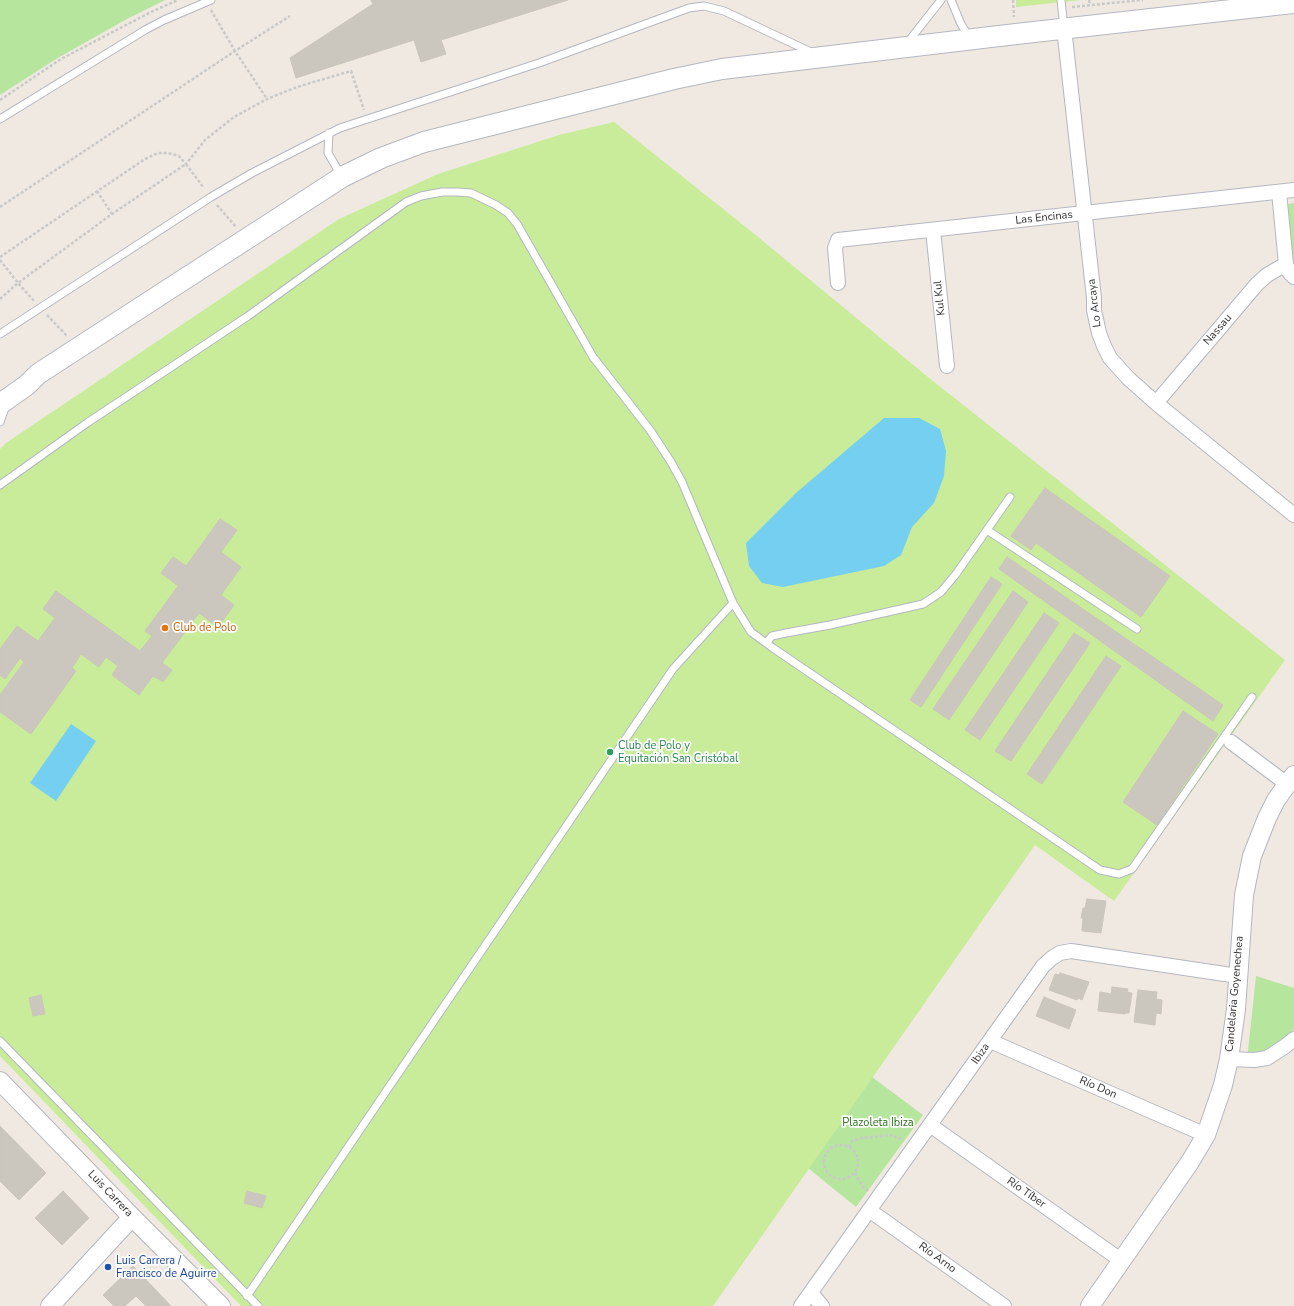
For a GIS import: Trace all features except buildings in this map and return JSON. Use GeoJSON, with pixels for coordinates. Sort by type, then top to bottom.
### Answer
{"type":"FeatureCollection","features":[{"type":"Feature","properties":{"kind":"main road"},"geometry":{"type":"LineString","coordinates":[[3,398],[18,382],[38,374],[181,280],[342,178],[402,149],[454,133],[674,79],[722,69],[1064,28],[1294,3]]}},
{"type":"Feature","properties":{"kind":"street","name":"Lo Arcaya"},"geometry":{"type":"LineString","coordinates":[[1064,28],[1094,298],[1094,310],[1099,334],[1110,358],[1118,369],[1156,403],[1294,515]]}},
{"type":"Feature","properties":{"kind":"street","name":"Las Encinas"},"geometry":{"type":"LineString","coordinates":[[838,283],[835,248],[838,240],[1294,190]]}},
{"type":"Feature","properties":{"kind":"street"},"geometry":{"type":"LineString","coordinates":[[1280,192],[1286,264],[1289,272],[1294,277]]}},
{"type":"Feature","properties":{"kind":"street","name":"Kul Kul"},"geometry":{"type":"LineString","coordinates":[[933,230],[947,366]]}},
{"type":"Feature","properties":{"kind":"street","name":"Nassau"},"geometry":{"type":"LineString","coordinates":[[1156,403],[1165,390],[1258,284],[1266,276],[1286,264]]}},
{"type":"Feature","properties":{"kind":"street"},"geometry":{"type":"LineString","coordinates":[[1227,740],[1291,779]]}},
{"type":"Feature","properties":{"kind":"street","name":"Candelaria Goyenechea"},"geometry":{"type":"LineString","coordinates":[[1090,1306],[1190,1162],[1206,1135],[1223,1085],[1229,1059],[1235,1016],[1244,895],[1252,856],[1267,818],[1291,779]]}},
{"type":"Feature","properties":{"kind":"street","name":"Ibiza"},"geometry":{"type":"LineString","coordinates":[[801,1306],[1043,966],[1060,953],[1071,951],[1090,953],[1238,976]]}},
{"type":"Feature","properties":{"kind":"street"},"geometry":{"type":"LineString","coordinates":[[1229,1059],[1254,1060],[1267,1058],[1294,1039]]}},
{"type":"Feature","properties":{"kind":"street","name":"Río Don"},"geometry":{"type":"LineString","coordinates":[[990,1041],[1206,1135]]}},
{"type":"Feature","properties":{"kind":"street","name":"Luis Carrera"},"geometry":{"type":"LineString","coordinates":[[0,1081],[221,1306]]}},
{"type":"Feature","properties":{"kind":"street","name":"Río Tíber"},"geometry":{"type":"LineString","coordinates":[[930,1125],[1122,1261]]}},
{"type":"Feature","properties":{"kind":"street","name":"Río Arno"},"geometry":{"type":"LineString","coordinates":[[869,1210],[1004,1306]]}},
{"type":"Feature","properties":{"kind":"street"},"geometry":{"type":"LineString","coordinates":[[50,1306],[132,1217]]}},
{"type":"Feature","properties":{"kind":"street"},"geometry":{"type":"LineString","coordinates":[[811,1293],[822,1306]]}},
{"type":"Feature","properties":{"kind":"lane"},"geometry":{"type":"LineString","coordinates":[[904,47],[941,0]]}},
{"type":"Feature","properties":{"kind":"lane"},"geometry":{"type":"LineString","coordinates":[[951,0],[961,24],[970,39]]}},
{"type":"Feature","properties":{"kind":"lane"},"geometry":{"type":"LineString","coordinates":[[0,119],[145,30],[208,1]]}},
{"type":"Feature","properties":{"kind":"lane"},"geometry":{"type":"LineString","coordinates":[[1061,4],[1064,28]]}},
{"type":"Feature","properties":{"kind":"lane"},"geometry":{"type":"LineString","coordinates":[[0,334],[211,197],[252,173],[329,133],[366,119],[539,63],[689,8],[704,6],[724,11],[780,36],[821,57]]}},
{"type":"Feature","properties":{"kind":"lane"},"geometry":{"type":"LineString","coordinates":[[329,133],[328,153],[342,178]]}},
{"type":"Feature","properties":{"kind":"lane"},"geometry":{"type":"LineString","coordinates":[[0,485],[86,423],[248,316],[406,202],[421,196],[442,192],[471,193],[496,205],[508,213],[517,224],[593,357],[650,430],[671,462],[682,482],[733,603],[752,632],[1100,870],[1119,874],[1132,869],[1227,740],[1252,697]]}},
{"type":"Feature","properties":{"kind":"lane"},"geometry":{"type":"LineString","coordinates":[[0,422],[3,398]]}},
{"type":"Feature","properties":{"kind":"lane"},"geometry":{"type":"LineString","coordinates":[[766,643],[772,636],[830,626],[923,604],[941,592],[956,574],[1010,497]]}},
{"type":"Feature","properties":{"kind":"lane"},"geometry":{"type":"LineString","coordinates":[[987,530],[1137,629]]}},
{"type":"Feature","properties":{"kind":"lane"},"geometry":{"type":"LineString","coordinates":[[248,1296],[673,669],[733,603]]}},
{"type":"Feature","properties":{"kind":"lane"},"geometry":{"type":"LineString","coordinates":[[0,1041],[258,1306]]}},
{"type":"Feature","properties":{"kind":"path"},"geometry":{"type":"LineString","coordinates":[[0,100],[61,59],[151,12],[178,0]]}},
{"type":"Feature","properties":{"kind":"path"},"geometry":{"type":"LineString","coordinates":[[1089,0],[1090,5]]}},
{"type":"Feature","properties":{"kind":"path"},"geometry":{"type":"LineString","coordinates":[[1061,4],[1090,5],[1143,0]]}},
{"type":"Feature","properties":{"kind":"path"},"geometry":{"type":"LineString","coordinates":[[208,1],[235,51],[267,99]]}},
{"type":"Feature","properties":{"kind":"path"},"geometry":{"type":"LineString","coordinates":[[0,207],[290,16]]}},
{"type":"Feature","properties":{"kind":"path"},"geometry":{"type":"LineString","coordinates":[[0,298],[112,214],[186,164],[205,140],[234,117],[267,99],[297,87],[351,71],[366,119]]}},
{"type":"Feature","properties":{"kind":"path"},"geometry":{"type":"LineString","coordinates":[[0,257],[145,159],[158,153],[168,153],[179,156],[186,164]]}},
{"type":"Feature","properties":{"kind":"path"},"geometry":{"type":"LineString","coordinates":[[97,191],[112,214]]}},
{"type":"Feature","properties":{"kind":"path"},"geometry":{"type":"LineString","coordinates":[[849,1147],[852,1141],[862,1138],[892,1135],[900,1138],[913,1149]]}},
{"type":"Feature","properties":{"kind":"path"},"geometry":{"type":"LineString","coordinates":[[840,1145],[849,1147],[856,1154],[858,1164],[855,1173],[847,1178],[837,1179],[829,1175],[824,1166],[824,1156],[830,1148],[840,1145]]}},
{"type":"Feature","properties":{"kind":"path"},"geometry":{"type":"LineString","coordinates":[[855,1173],[863,1187],[878,1197]]}},
{"type":"Feature","properties":{"kind":"green space"},"geometry":{"type":"Polygon","coordinates":[[[0,0],[165,0],[127,19],[56,59],[0,95],[0,0]]]}},
{"type":"Feature","properties":{"kind":"green space"},"geometry":{"type":"Polygon","coordinates":[[[1016,0],[1081,0],[1016,7],[1016,0]]]}},
{"type":"Feature","properties":{"kind":"green space","name":"Club de Polo y Equitación San Cristóbal"},"geometry":{"type":"Polygon","coordinates":[[[614,122],[752,232],[928,377],[1285,660],[1114,901],[1035,845],[713,1306],[241,1306],[0,1056],[0,449],[6,443],[339,219],[438,174],[559,135],[614,122]]]}},
{"type":"Feature","properties":{"kind":"green space"},"geometry":{"type":"Polygon","coordinates":[[[1294,203],[1294,262],[1288,204],[1294,203]]]}},
{"type":"Feature","properties":{"kind":"green space"},"geometry":{"type":"Polygon","coordinates":[[[1256,976],[1294,988],[1294,1029],[1284,1040],[1268,1051],[1247,1061],[1256,976]]]}},
{"type":"Feature","properties":{"kind":"green space","name":"Plazoleta Ibiza"},"geometry":{"type":"Polygon","coordinates":[[[872,1077],[923,1115],[856,1207],[808,1168],[872,1077]]]}},
{"type":"Feature","properties":{"kind":"water"},"geometry":{"type":"Polygon","coordinates":[[[884,418],[919,418],[940,429],[946,451],[944,476],[934,503],[912,527],[901,555],[884,566],[783,587],[762,583],[749,566],[746,543],[796,493],[884,418]]]}},
{"type":"Feature","properties":{"kind":"water"},"geometry":{"type":"Polygon","coordinates":[[[71,724],[96,741],[56,801],[30,783],[71,724]]]}},
{"type":"Feature","properties":{"kind":"place","name":"Club de Polo"},"geometry":{"type":"Point","coordinates":[165,628]}},
{"type":"Feature","properties":{"kind":"place","name":"Club de Polo y Equitación San Cristóbal"},"geometry":{"type":"Point","coordinates":[610,752]}},
{"type":"Feature","properties":{"kind":"place","name":"Luis Carrera / Francisco de Aguirre"},"geometry":{"type":"Point","coordinates":[108,1267]}}]}
